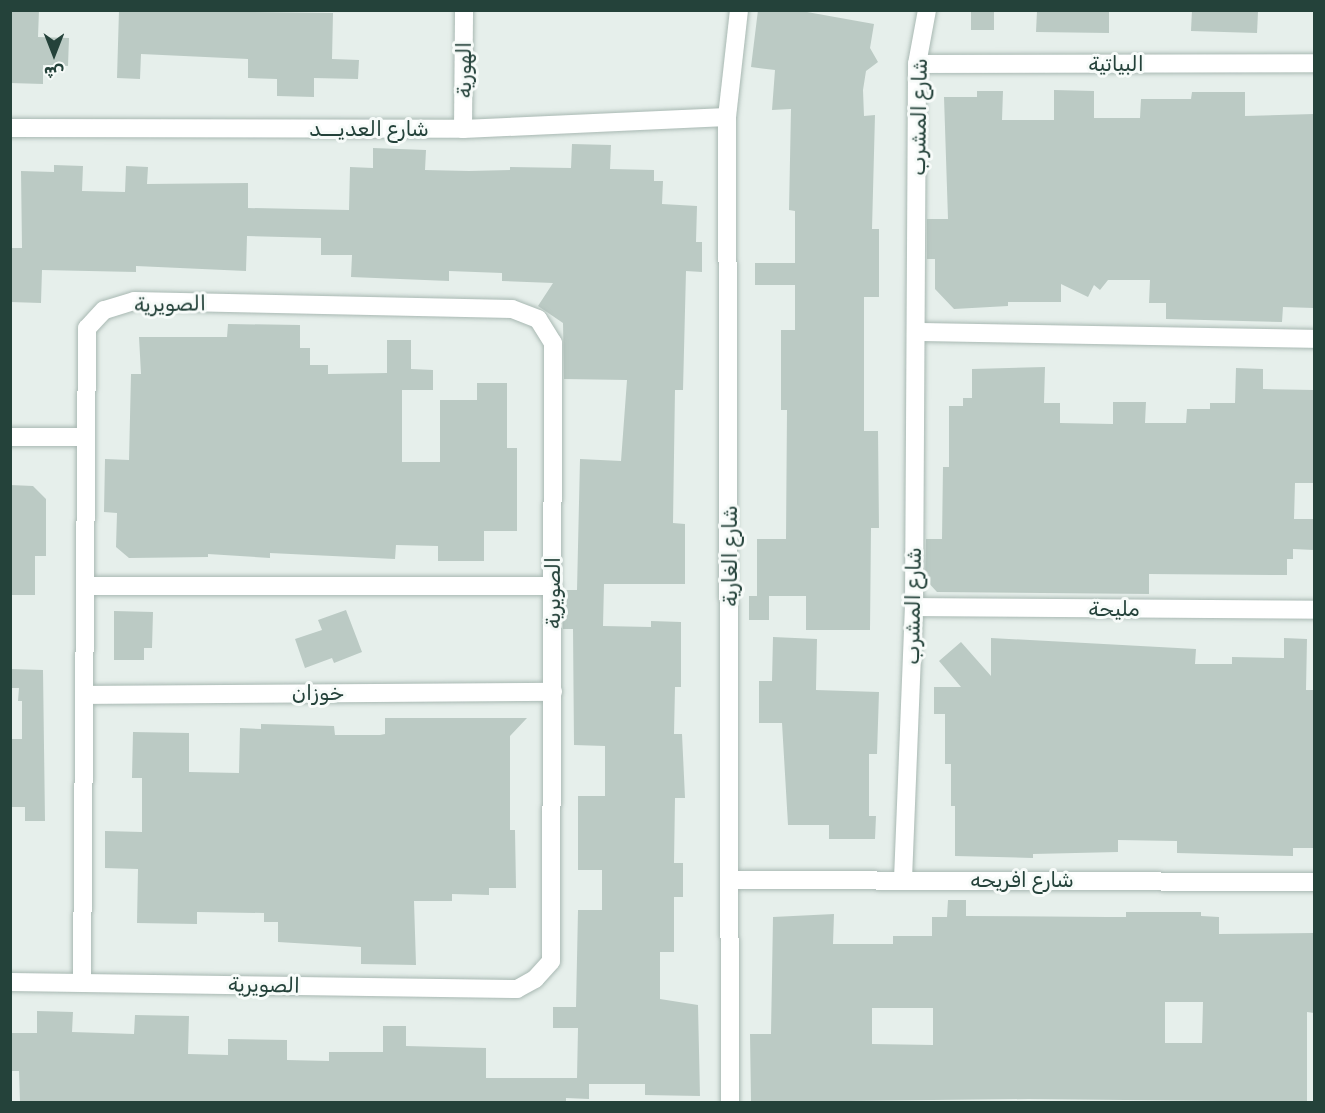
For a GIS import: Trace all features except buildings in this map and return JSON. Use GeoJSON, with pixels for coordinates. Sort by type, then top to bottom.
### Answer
{"type":"FeatureCollection","features":[{"type":"Feature","properties":{"kind":"street","name":"الهورية"},"geometry":{"type":"LineString","coordinates":[[464,10],[464,129]]}},
{"type":"Feature","properties":{"kind":"street","name":"شارع الغارية"},"geometry":{"type":"LineString","coordinates":[[730,1102],[727,117],[739,10]]}},
{"type":"Feature","properties":{"kind":"street","name":"شارع المشرب"},"geometry":{"type":"LineString","coordinates":[[903,879],[914,607],[918,64],[927,10]]}},
{"type":"Feature","properties":{"kind":"street","name":"البياتية"},"geometry":{"type":"LineString","coordinates":[[918,64],[1314,63]]}},
{"type":"Feature","properties":{"kind":"street","name":"شارع العديـــد"},"geometry":{"type":"LineString","coordinates":[[10,128],[464,129],[727,117]]}},
{"type":"Feature","properties":{"kind":"street","name":"الصويرية"},"geometry":{"type":"LineString","coordinates":[[10,982],[517,989],[535,979],[551,961],[553,343],[538,319],[512,309],[124,304],[104,310],[87,328],[82,982]]}},
{"type":"Feature","properties":{"kind":"street"},"geometry":{"type":"LineString","coordinates":[[916,332],[1314,339]]}},
{"type":"Feature","properties":{"kind":"street"},"geometry":{"type":"LineString","coordinates":[[10,437],[86,437]]}},
{"type":"Feature","properties":{"kind":"street"},"geometry":{"type":"LineString","coordinates":[[85,586],[552,586]]}},
{"type":"Feature","properties":{"kind":"street","name":"مليحة"},"geometry":{"type":"LineString","coordinates":[[914,607],[1314,610]]}},
{"type":"Feature","properties":{"kind":"street","name":"خوزان"},"geometry":{"type":"LineString","coordinates":[[84,695],[553,692]]}},
{"type":"Feature","properties":{"kind":"street","name":"شارع افريحه"},"geometry":{"type":"LineString","coordinates":[[730,880],[1314,882]]}}]}
